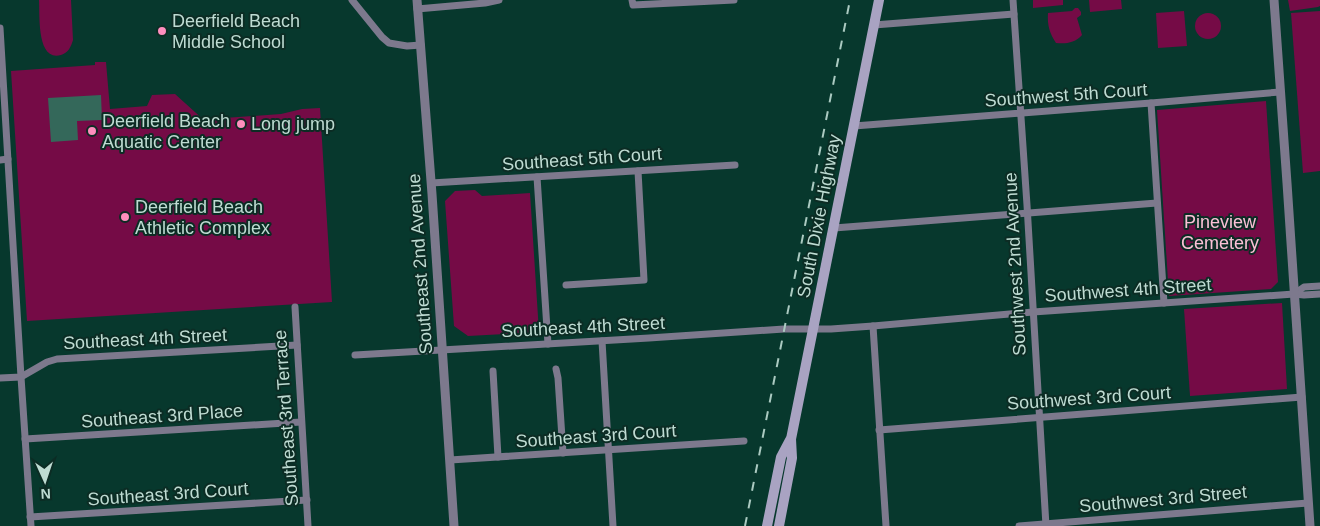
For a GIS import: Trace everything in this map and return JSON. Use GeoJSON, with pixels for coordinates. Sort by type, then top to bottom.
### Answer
{"type":"FeatureCollection","features":[{"type":"Feature","properties":{"kind":"main road","name":"South Dixie Highway"},"geometry":{"type":"LineString","coordinates":[[779,526],[792,458],[791,439],[879,0]]}},
{"type":"Feature","properties":{"kind":"main road","name":"South Dixie Highway"},"geometry":{"type":"LineString","coordinates":[[767,526],[781,457],[791,439]]}},
{"type":"Feature","properties":{"kind":"street"},"geometry":{"type":"LineString","coordinates":[[352,0],[382,37],[390,43],[407,46],[421,45]]}},
{"type":"Feature","properties":{"kind":"street"},"geometry":{"type":"LineString","coordinates":[[417,4],[486,3],[499,0]]}},
{"type":"Feature","properties":{"kind":"street"},"geometry":{"type":"LineString","coordinates":[[632,2],[734,0]]}},
{"type":"Feature","properties":{"kind":"street","name":"Southwest 2nd Avenue"},"geometry":{"type":"LineString","coordinates":[[1013,0],[1046,525]]}},
{"type":"Feature","properties":{"kind":"street"},"geometry":{"type":"LineString","coordinates":[[1274,0],[1310,526]]}},
{"type":"Feature","properties":{"kind":"street","name":"Southeast 2nd Avenue"},"geometry":{"type":"LineString","coordinates":[[417,4],[454,526]]}},
{"type":"Feature","properties":{"kind":"street"},"geometry":{"type":"LineString","coordinates":[[874,25],[1014,14]]}},
{"type":"Feature","properties":{"kind":"street"},"geometry":{"type":"LineString","coordinates":[[0,28],[31,526]]}},
{"type":"Feature","properties":{"kind":"street","name":"Southwest 5th Court"},"geometry":{"type":"LineString","coordinates":[[854,126],[1280,92]]}},
{"type":"Feature","properties":{"kind":"street"},"geometry":{"type":"LineString","coordinates":[[1151,103],[1164,303]]}},
{"type":"Feature","properties":{"kind":"street"},"geometry":{"type":"LineString","coordinates":[[0,160],[8,159]]}},
{"type":"Feature","properties":{"kind":"street","name":"Southeast 5th Court"},"geometry":{"type":"LineString","coordinates":[[431,183],[735,165]]}},
{"type":"Feature","properties":{"kind":"street"},"geometry":{"type":"LineString","coordinates":[[566,284],[644,280],[638,171]]}},
{"type":"Feature","properties":{"kind":"street"},"geometry":{"type":"LineString","coordinates":[[537,177],[548,344]]}},
{"type":"Feature","properties":{"kind":"street"},"geometry":{"type":"LineString","coordinates":[[834,228],[1157,203]]}},
{"type":"Feature","properties":{"kind":"street","name":"Southwest 4th Street"},"geometry":{"type":"LineString","coordinates":[[1294,294],[1304,287],[1320,286]]}},
{"type":"Feature","properties":{"kind":"street","name":"Southwest 4th Street"},"geometry":{"type":"LineString","coordinates":[[814,328],[831,329],[1033,312],[1294,294],[1320,294]]}},
{"type":"Feature","properties":{"kind":"street","name":"Southeast 3rd Terrace"},"geometry":{"type":"LineString","coordinates":[[294,307],[308,526]]}},
{"type":"Feature","properties":{"kind":"street"},"geometry":{"type":"LineString","coordinates":[[873,326],[886,526]]}},
{"type":"Feature","properties":{"kind":"street","name":"Southeast 4th Street"},"geometry":{"type":"LineString","coordinates":[[355,355],[814,328]]}},
{"type":"Feature","properties":{"kind":"street"},"geometry":{"type":"LineString","coordinates":[[602,341],[613,526]]}},
{"type":"Feature","properties":{"kind":"street","name":"Southeast 4th Street"},"geometry":{"type":"LineString","coordinates":[[0,378],[21,376],[47,362],[57,359],[297,345]]}},
{"type":"Feature","properties":{"kind":"street"},"geometry":{"type":"LineString","coordinates":[[556,369],[563,453]]}},
{"type":"Feature","properties":{"kind":"street"},"geometry":{"type":"LineString","coordinates":[[492,371],[498,457]]}},
{"type":"Feature","properties":{"kind":"street","name":"Southwest 3rd Court"},"geometry":{"type":"LineString","coordinates":[[879,430],[1302,397]]}},
{"type":"Feature","properties":{"kind":"street","name":"Southeast 3rd Place"},"geometry":{"type":"LineString","coordinates":[[25,439],[301,422]]}},
{"type":"Feature","properties":{"kind":"street","name":"Southeast 3rd Court"},"geometry":{"type":"LineString","coordinates":[[450,460],[744,441]]}},
{"type":"Feature","properties":{"kind":"street","name":"Southeast 3rd Court"},"geometry":{"type":"LineString","coordinates":[[30,517],[307,500]]}},
{"type":"Feature","properties":{"kind":"street","name":"Southwest 3rd Street"},"geometry":{"type":"LineString","coordinates":[[1020,526],[1308,503]]}},
{"type":"Feature","properties":{"kind":"green space"},"geometry":{"type":"Polygon","coordinates":[[[39,0],[71,0],[73,40],[66,53],[53,55],[47,51],[43,44],[39,0]]]}},
{"type":"Feature","properties":{"kind":"green space"},"geometry":{"type":"Polygon","coordinates":[[[1033,0],[1063,0],[1063,5],[1033,8],[1033,0]]]}},
{"type":"Feature","properties":{"kind":"green space"},"geometry":{"type":"Polygon","coordinates":[[[1089,0],[1121,0],[1122,9],[1090,12],[1089,0]]]}},
{"type":"Feature","properties":{"kind":"green space"},"geometry":{"type":"Polygon","coordinates":[[[1288,0],[1320,0],[1320,6],[1290,11],[1288,0]]]}},
{"type":"Feature","properties":{"kind":"green space"},"geometry":{"type":"Polygon","coordinates":[[[1078,8],[1081,12],[1081,15],[1077,18],[1082,35],[1070,42],[1056,43],[1049,29],[1048,13],[1072,11],[1078,8]]]}},
{"type":"Feature","properties":{"kind":"green space"},"geometry":{"type":"Polygon","coordinates":[[[1184,11],[1187,46],[1158,48],[1156,13],[1184,11]]]}},
{"type":"Feature","properties":{"kind":"green space"},"geometry":{"type":"Polygon","coordinates":[[[1320,11],[1320,171],[1303,173],[1291,13],[1320,11]]]}},
{"type":"Feature","properties":{"kind":"green space"},"geometry":{"type":"Polygon","coordinates":[[[1208,13],[1218,16],[1221,26],[1218,36],[1208,39],[1198,36],[1195,26],[1198,16],[1208,13]]]}},
{"type":"Feature","properties":{"kind":"green space"},"geometry":{"type":"Polygon","coordinates":[[[95,62],[106,62],[110,109],[147,106],[152,95],[175,94],[206,122],[224,118],[281,114],[302,109],[320,108],[332,302],[27,321],[11,71],[95,65],[95,62]]]}},
{"type":"Feature","properties":{"kind":"green space","name":"Pineview Cemetery"},"geometry":{"type":"Polygon","coordinates":[[[1266,101],[1278,282],[1271,289],[1169,296],[1157,110],[1266,101]]]}},
{"type":"Feature","properties":{"kind":"green space"},"geometry":{"type":"Polygon","coordinates":[[[475,190],[482,196],[530,193],[539,332],[468,336],[454,326],[445,201],[455,191],[475,190]]]}},
{"type":"Feature","properties":{"kind":"green space","name":"Pineview Cemetery"},"geometry":{"type":"Polygon","coordinates":[[[1282,303],[1287,389],[1190,396],[1184,309],[1282,303]]]}},
{"type":"Feature","properties":{"kind":"shaded area"},"geometry":{"type":"Polygon","coordinates":[[[101,95],[102,120],[77,121],[78,140],[51,142],[48,98],[101,95]]]}},
{"type":"Feature","properties":{"kind":"railway"},"geometry":{"type":"LineString","coordinates":[[745,526],[850,0]]}},
{"type":"Feature","properties":{"kind":"place","name":"Deerfield Beach Middle School"},"geometry":{"type":"Point","coordinates":[162,31]}},
{"type":"Feature","properties":{"kind":"place","name":"Long jump"},"geometry":{"type":"Point","coordinates":[241,124]}},
{"type":"Feature","properties":{"kind":"place","name":"Deerfield Beach Aquatic Center"},"geometry":{"type":"Point","coordinates":[92,131]}},
{"type":"Feature","properties":{"kind":"place","name":"Deerfield Beach Athletic Complex"},"geometry":{"type":"Point","coordinates":[125,217]}}]}
